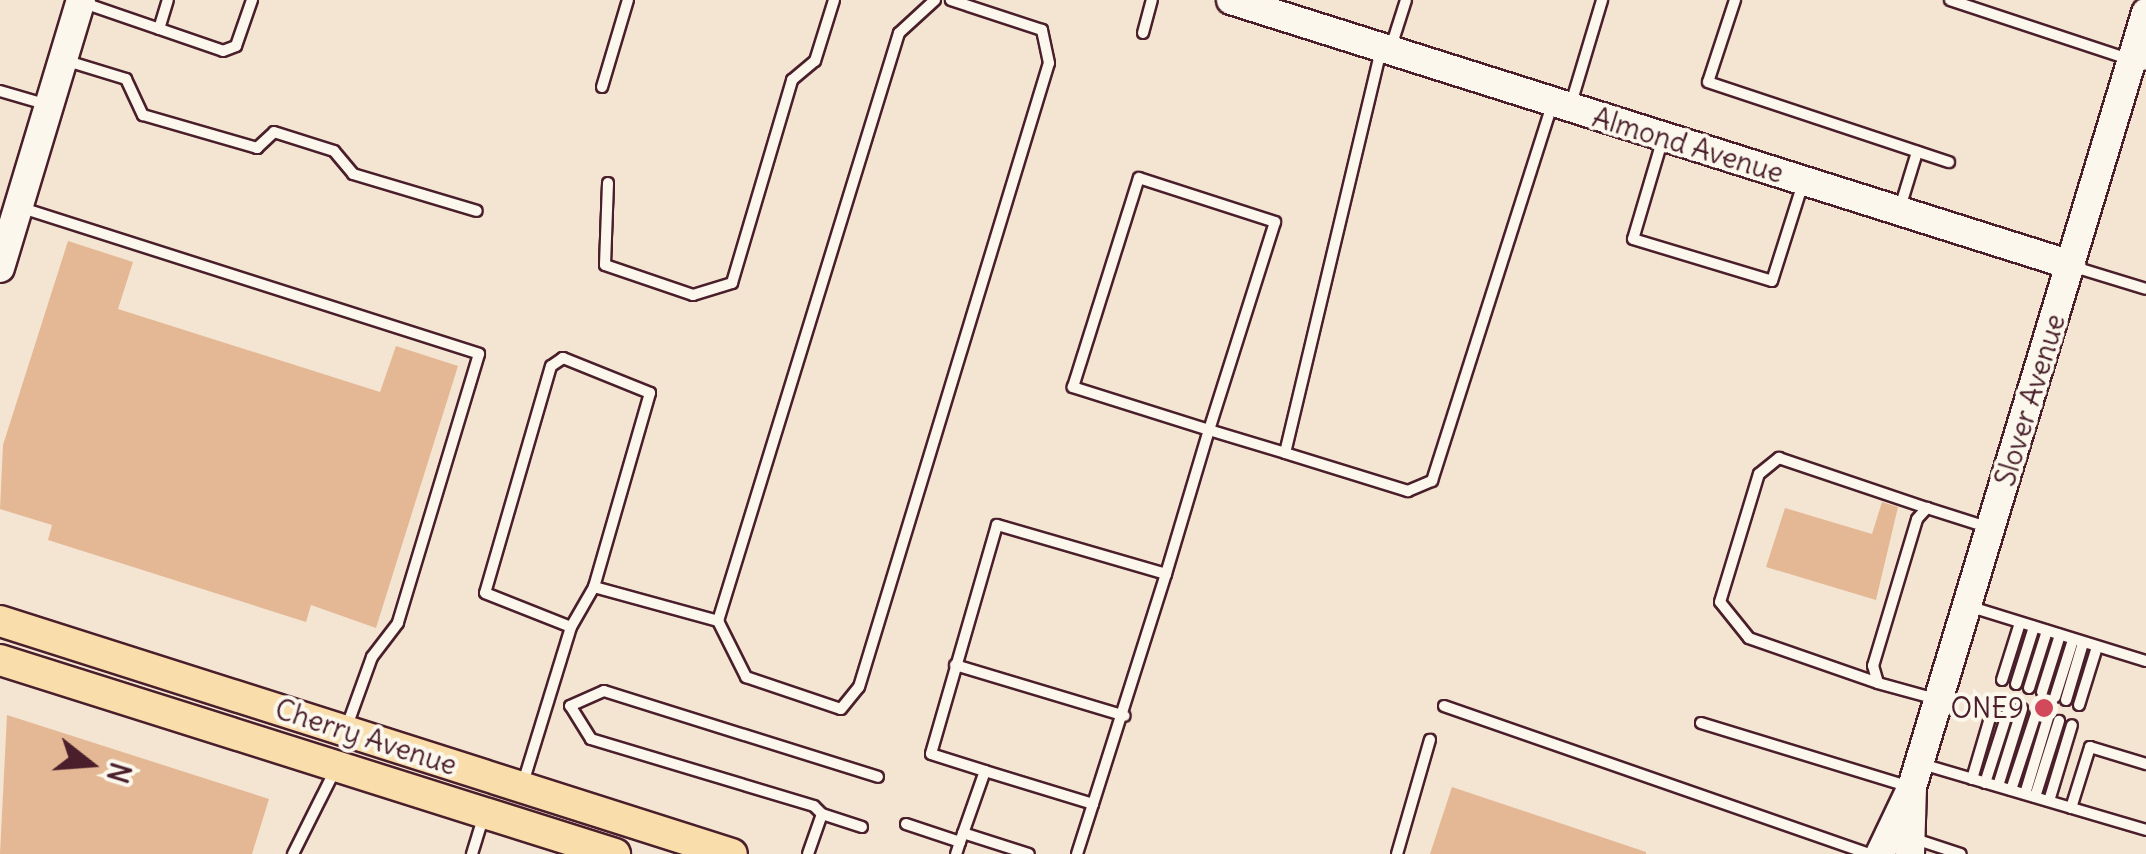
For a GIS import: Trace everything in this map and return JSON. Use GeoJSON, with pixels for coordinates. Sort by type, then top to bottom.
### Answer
{"type":"FeatureCollection","features":[{"type":"Feature","properties":{"kind":"main road","name":"Cherry Avenue"},"geometry":{"type":"LineString","coordinates":[[0,621],[732,854]]}},
{"type":"Feature","properties":{"kind":"main road","name":"Cherry Avenue"},"geometry":{"type":"LineString","coordinates":[[0,660],[584,849],[615,854]]}},
{"type":"Feature","properties":{"kind":"street","name":"Almond Avenue"},"geometry":{"type":"LineString","coordinates":[[1231,0],[2070,266]]}},
{"type":"Feature","properties":{"kind":"street"},"geometry":{"type":"LineString","coordinates":[[0,268],[80,1]]}},
{"type":"Feature","properties":{"kind":"street","name":"Slover Avenue"},"geometry":{"type":"LineString","coordinates":[[1880,854],[1916,775],[2070,266],[2139,63],[2146,13]]}},
{"type":"Feature","properties":{"kind":"street","name":"Slover Avenue"},"geometry":{"type":"LineString","coordinates":[[1912,846],[1916,775]]}},
{"type":"Feature","properties":{"kind":"lane"},"geometry":{"type":"LineString","coordinates":[[159,29],[168,0]]}},
{"type":"Feature","properties":{"kind":"lane"},"geometry":{"type":"LineString","coordinates":[[80,1],[223,51],[236,46],[252,0]]}},
{"type":"Feature","properties":{"kind":"lane"},"geometry":{"type":"LineString","coordinates":[[602,87],[628,0]]}},
{"type":"Feature","properties":{"kind":"lane"},"geometry":{"type":"LineString","coordinates":[[608,183],[605,264],[693,295],[732,283],[792,80],[815,61],[834,0]]}},
{"type":"Feature","properties":{"kind":"lane"},"geometry":{"type":"LineString","coordinates":[[935,0],[898,33],[718,621],[746,677],[841,708],[860,688],[1049,64],[1042,30],[951,0]]}},
{"type":"Feature","properties":{"kind":"lane"},"geometry":{"type":"LineString","coordinates":[[1142,33],[1152,0]]}},
{"type":"Feature","properties":{"kind":"lane"},"geometry":{"type":"LineString","coordinates":[[1284,453],[1385,50],[1406,0]]}},
{"type":"Feature","properties":{"kind":"lane"},"geometry":{"type":"LineString","coordinates":[[1077,854],[1125,716],[1209,430],[1275,222],[1139,178],[1073,387],[1209,430],[1408,491],[1432,481],[1561,105],[1602,0]]}},
{"type":"Feature","properties":{"kind":"lane"},"geometry":{"type":"LineString","coordinates":[[1735,0],[1708,82],[1949,162]]}},
{"type":"Feature","properties":{"kind":"lane"},"geometry":{"type":"LineString","coordinates":[[1950,0],[2139,63]]}},
{"type":"Feature","properties":{"kind":"lane"},"geometry":{"type":"LineString","coordinates":[[63,60],[126,79],[143,115],[257,148],[274,132],[334,151],[354,174],[478,211]]}},
{"type":"Feature","properties":{"kind":"lane"},"geometry":{"type":"LineString","coordinates":[[0,91],[49,105]]}},
{"type":"Feature","properties":{"kind":"lane"},"geometry":{"type":"LineString","coordinates":[[1664,138],[1633,239],[1772,281],[1804,182]]}},
{"type":"Feature","properties":{"kind":"lane"},"geometry":{"type":"LineString","coordinates":[[1899,212],[1917,152]]}},
{"type":"Feature","properties":{"kind":"lane"},"geometry":{"type":"LineString","coordinates":[[18,207],[479,354],[398,623],[372,657],[345,730]]}},
{"type":"Feature","properties":{"kind":"lane","name":"Almond Avenue"},"geometry":{"type":"LineString","coordinates":[[2070,266],[2146,289]]}},
{"type":"Feature","properties":{"kind":"lane"},"geometry":{"type":"LineString","coordinates":[[522,787],[571,626],[594,587],[650,393],[563,358],[551,366],[486,593],[571,626]]}},
{"type":"Feature","properties":{"kind":"lane"},"geometry":{"type":"LineString","coordinates":[[1939,700],[1749,638],[1720,602],[1759,474],[1778,458],[1990,529]]}},
{"type":"Feature","properties":{"kind":"lane"},"geometry":{"type":"LineString","coordinates":[[1878,683],[1874,666],[1927,508]]}},
{"type":"Feature","properties":{"kind":"lane"},"geometry":{"type":"LineString","coordinates":[[1093,804],[931,754],[997,525],[1166,574]]}},
{"type":"Feature","properties":{"kind":"lane"},"geometry":{"type":"LineString","coordinates":[[594,587],[718,621]]}},
{"type":"Feature","properties":{"kind":"lane"},"geometry":{"type":"LineString","coordinates":[[1967,606],[2146,661]]}},
{"type":"Feature","properties":{"kind":"lane"},"geometry":{"type":"LineString","coordinates":[[2002,680],[2020,622]]}},
{"type":"Feature","properties":{"kind":"lane"},"geometry":{"type":"LineString","coordinates":[[2016,684],[2034,627]]}},
{"type":"Feature","properties":{"kind":"lane"},"geometry":{"type":"LineString","coordinates":[[2029,688],[2047,631]]}},
{"type":"Feature","properties":{"kind":"lane"},"geometry":{"type":"LineString","coordinates":[[2042,692],[2060,636]]}},
{"type":"Feature","properties":{"kind":"lane"},"geometry":{"type":"LineString","coordinates":[[2060,699],[2078,641]]}},
{"type":"Feature","properties":{"kind":"lane"},"geometry":{"type":"LineString","coordinates":[[2079,705],[2097,647]]}},
{"type":"Feature","properties":{"kind":"lane"},"geometry":{"type":"LineString","coordinates":[[956,665],[1125,716]]}},
{"type":"Feature","properties":{"kind":"lane"},"geometry":{"type":"LineString","coordinates":[[549,700],[570,706],[604,691],[878,778]]}},
{"type":"Feature","properties":{"kind":"lane"},"geometry":{"type":"LineString","coordinates":[[1972,778],[1996,701]]}},
{"type":"Feature","properties":{"kind":"lane"},"geometry":{"type":"LineString","coordinates":[[1986,783],[2010,705]]}},
{"type":"Feature","properties":{"kind":"lane"},"geometry":{"type":"LineString","coordinates":[[570,706],[591,739],[862,827]]}},
{"type":"Feature","properties":{"kind":"lane"},"geometry":{"type":"LineString","coordinates":[[1444,706],[1870,854]]}},
{"type":"Feature","properties":{"kind":"lane"},"geometry":{"type":"LineString","coordinates":[[1998,786],[2022,709]]}},
{"type":"Feature","properties":{"kind":"lane"},"geometry":{"type":"LineString","coordinates":[[2011,790],[2036,714]]}},
{"type":"Feature","properties":{"kind":"lane"},"geometry":{"type":"LineString","coordinates":[[2030,796],[2054,720]]}},
{"type":"Feature","properties":{"kind":"lane"},"geometry":{"type":"LineString","coordinates":[[1701,723],[1916,775],[1972,778],[2146,830]]}},
{"type":"Feature","properties":{"kind":"lane"},"geometry":{"type":"LineString","coordinates":[[2049,802],[2072,725]]}},
{"type":"Feature","properties":{"kind":"lane"},"geometry":{"type":"LineString","coordinates":[[1398,854],[1430,740]]}},
{"type":"Feature","properties":{"kind":"lane"},"geometry":{"type":"LineString","coordinates":[[2070,808],[2090,747],[2146,764]]}},
{"type":"Feature","properties":{"kind":"lane"},"geometry":{"type":"LineString","coordinates":[[293,854],[336,767]]}},
{"type":"Feature","properties":{"kind":"lane"},"geometry":{"type":"LineString","coordinates":[[960,843],[985,770]]}},
{"type":"Feature","properties":{"kind":"lane"},"geometry":{"type":"LineString","coordinates":[[472,854],[484,814]]}},
{"type":"Feature","properties":{"kind":"lane"},"geometry":{"type":"LineString","coordinates":[[808,854],[822,814]]}},
{"type":"Feature","properties":{"kind":"lane"},"geometry":{"type":"LineString","coordinates":[[906,824],[960,843],[1029,854]]}},
{"type":"Feature","properties":{"kind":"lane"},"geometry":{"type":"LineString","coordinates":[[1912,846],[1961,854]]}},
{"type":"Feature","properties":{"kind":"building"},"geometry":{"type":"Polygon","coordinates":[[[68,241],[133,262],[118,309],[380,392],[396,346],[458,366],[376,628],[311,605],[306,622],[48,540],[52,525],[0,509],[3,445],[68,241]]]}},
{"type":"Feature","properties":{"kind":"building"},"geometry":{"type":"Polygon","coordinates":[[[1882,502],[1898,507],[1876,600],[1766,567],[1785,508],[1872,534],[1882,502]]]}},
{"type":"Feature","properties":{"kind":"building"},"geometry":{"type":"Polygon","coordinates":[[[7,715],[269,799],[252,854],[0,854],[7,715]]]}},
{"type":"Feature","properties":{"kind":"building"},"geometry":{"type":"Polygon","coordinates":[[[1452,787],[1646,852],[1646,854],[1430,854],[1452,787]]]}},
{"type":"Feature","properties":{"kind":"place","name":"ONE9"},"geometry":{"type":"Point","coordinates":[2044,708]}}]}
